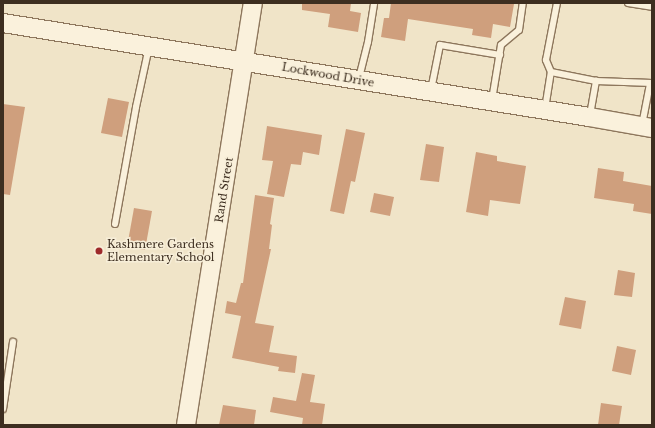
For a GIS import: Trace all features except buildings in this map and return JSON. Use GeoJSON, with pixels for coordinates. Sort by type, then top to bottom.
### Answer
{"type":"FeatureCollection","features":[{"type":"Feature","properties":{"kind":"main road","name":"Rand Street"},"geometry":{"type":"LineString","coordinates":[[186,425],[253,3]]}},
{"type":"Feature","properties":{"kind":"main road","name":"Lockwood Drive"},"geometry":{"type":"LineString","coordinates":[[3,23],[647,127]]}},
{"type":"Feature","properties":{"kind":"lane"},"geometry":{"type":"LineString","coordinates":[[358,80],[368,42],[374,3]]}},
{"type":"Feature","properties":{"kind":"lane"},"geometry":{"type":"LineString","coordinates":[[491,101],[501,45],[519,30],[523,3]]}},
{"type":"Feature","properties":{"kind":"lane"},"geometry":{"type":"LineString","coordinates":[[545,110],[551,72],[546,60],[557,3]]}},
{"type":"Feature","properties":{"kind":"lane"},"geometry":{"type":"LineString","coordinates":[[628,3],[652,7]]}},
{"type":"Feature","properties":{"kind":"lane"},"geometry":{"type":"LineString","coordinates":[[431,92],[440,45],[500,55]]}},
{"type":"Feature","properties":{"kind":"lane"},"geometry":{"type":"LineString","coordinates":[[115,224],[136,107],[149,46]]}},
{"type":"Feature","properties":{"kind":"lane"},"geometry":{"type":"LineString","coordinates":[[551,72],[596,81],[651,84],[647,127]]}},
{"type":"Feature","properties":{"kind":"lane"},"geometry":{"type":"LineString","coordinates":[[589,117],[596,81]]}},
{"type":"Feature","properties":{"kind":"lane"},"geometry":{"type":"LineString","coordinates":[[3,409],[4,389],[13,342]]}},
{"type":"Feature","properties":{"kind":"place","name":"Kashmere Gardens Elementary School"},"geometry":{"type":"Point","coordinates":[99,251]}}]}
